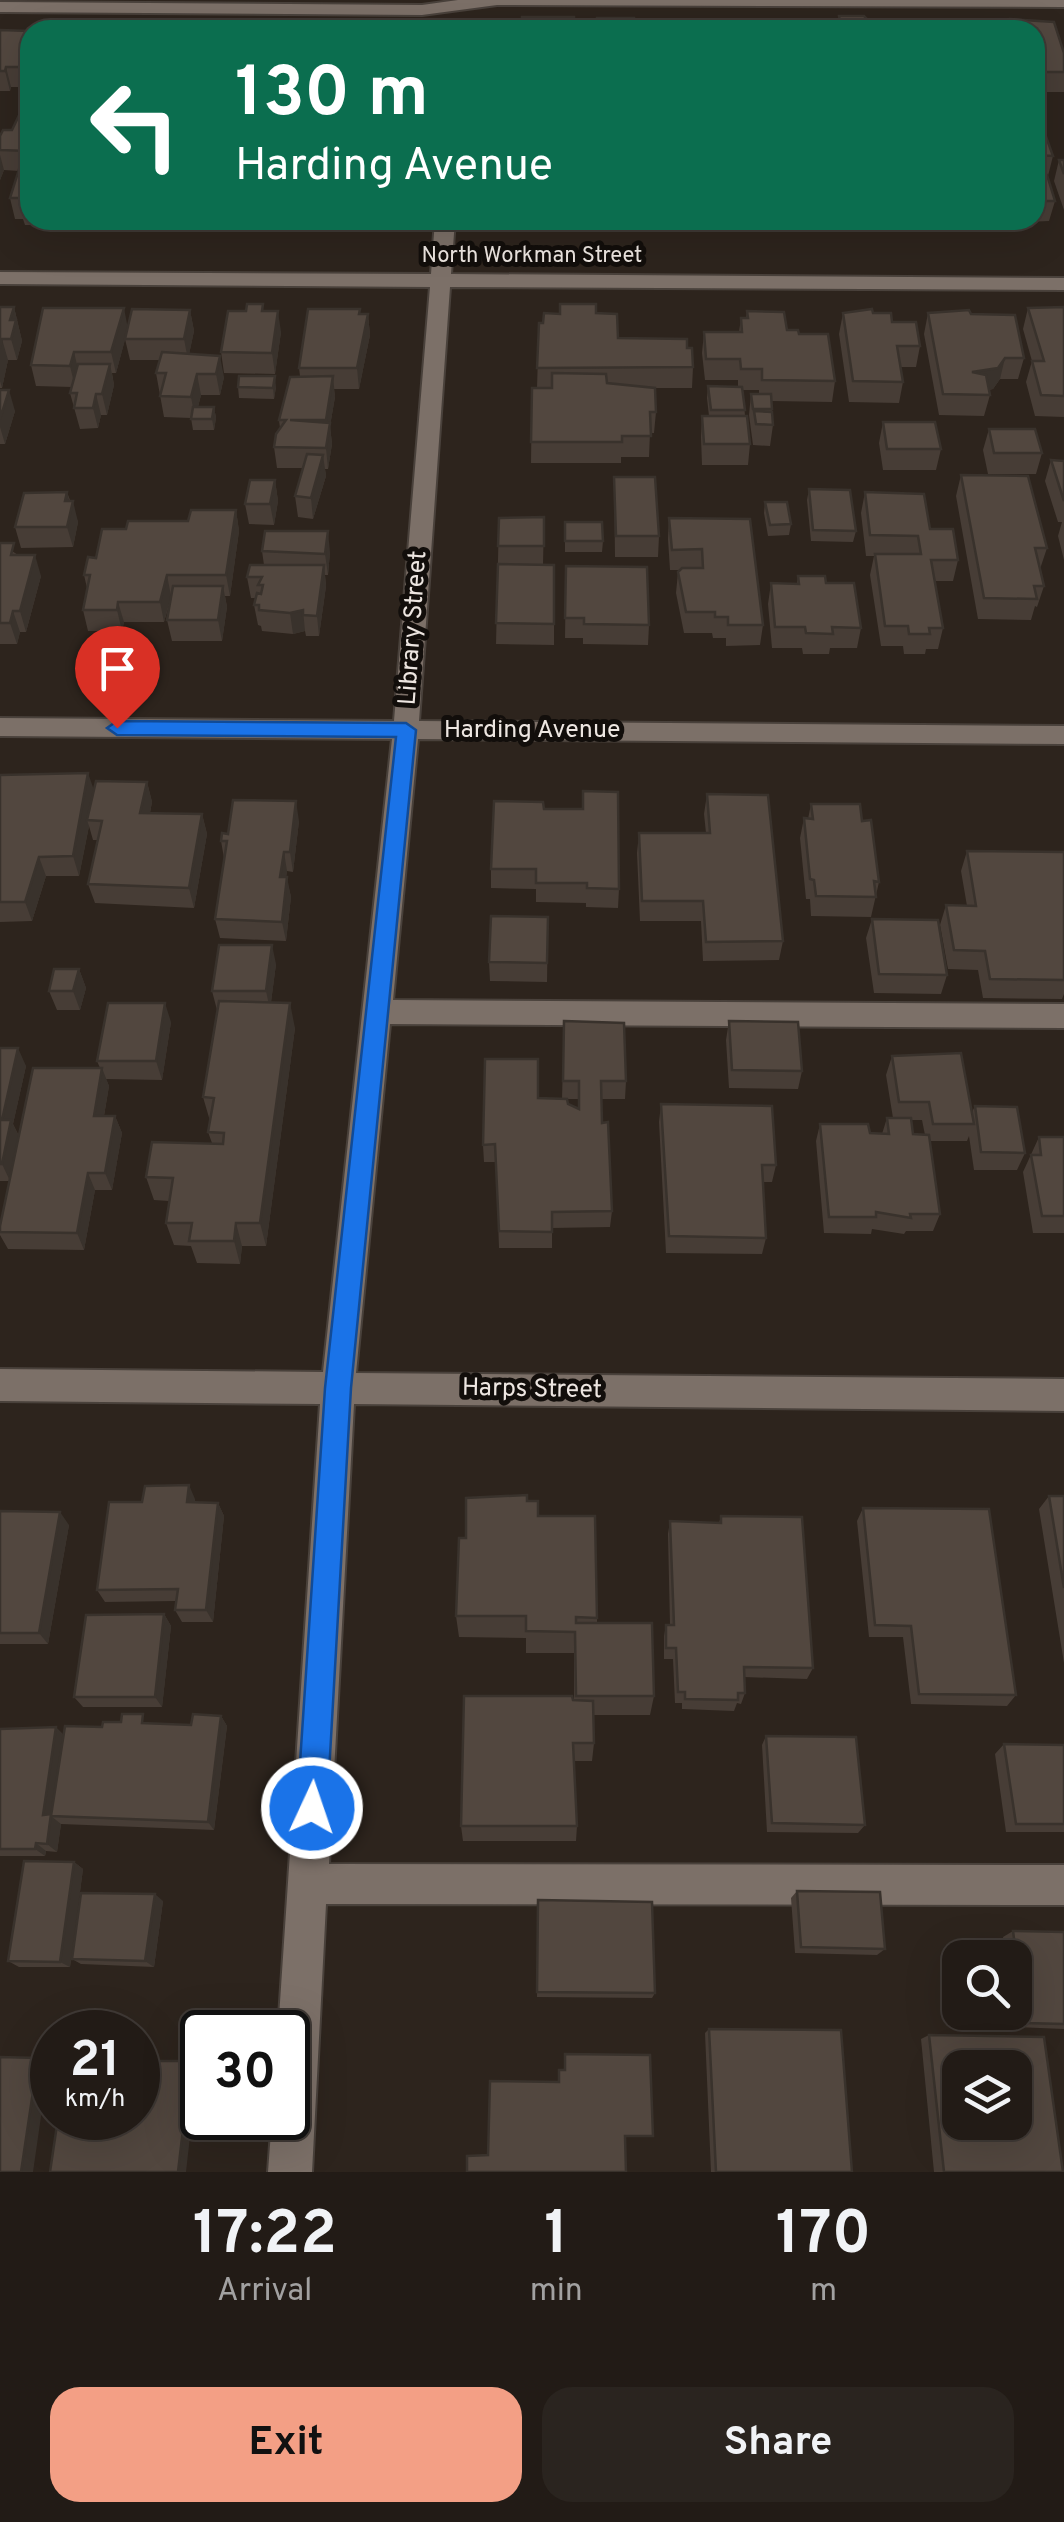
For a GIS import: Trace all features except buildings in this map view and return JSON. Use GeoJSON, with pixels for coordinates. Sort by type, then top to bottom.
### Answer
{"type":"FeatureCollection","features":[{"type":"Feature","properties":{"kind":"street"},"geometry":{"type":"LineString","coordinates":[[0,7],[422,10],[461,9],[497,0],[1064,2]]}},
{"type":"Feature","properties":{"kind":"street","name":"Library Street"},"geometry":{"type":"LineString","coordinates":[[290,2172],[338,1388],[406,730],[444,230]]}},
{"type":"Feature","properties":{"kind":"street","name":"North Workman Street"},"geometry":{"type":"LineString","coordinates":[[0,278],[1064,284]]}},
{"type":"Feature","properties":{"kind":"street","name":"Harding Avenue"},"geometry":{"type":"LineString","coordinates":[[0,727],[1064,735]]}},
{"type":"Feature","properties":{"kind":"street"},"geometry":{"type":"LineString","coordinates":[[377,1012],[1064,1016]]}},
{"type":"Feature","properties":{"kind":"street","name":"Harps Street"},"geometry":{"type":"LineString","coordinates":[[0,1385],[1064,1395]]}},
{"type":"Feature","properties":{"kind":"street"},"geometry":{"type":"LineString","coordinates":[[307,1884],[1064,1885]]}},
{"type":"Feature","properties":{"kind":"route"},"geometry":{"type":"LineString","coordinates":[[117,728],[406,730],[338,1388],[312,1808]]}}]}
